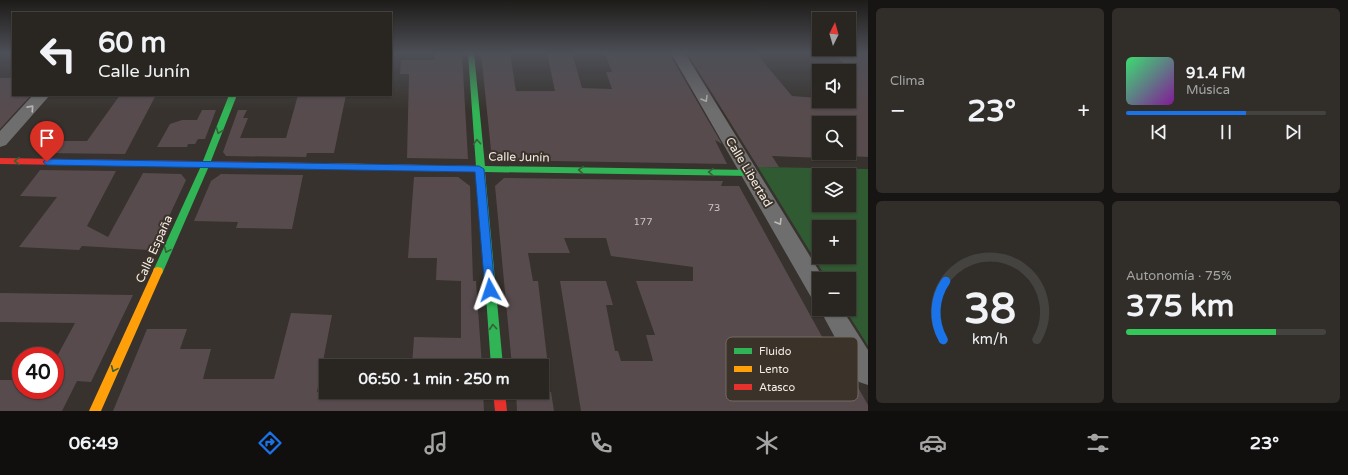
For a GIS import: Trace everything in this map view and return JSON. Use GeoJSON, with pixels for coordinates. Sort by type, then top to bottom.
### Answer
{"type":"FeatureCollection","features":[{"type":"Feature","properties":{"kind":"street"},"geometry":{"type":"LineString","coordinates":[[471,72],[496,359]]}},
{"type":"Feature","properties":{"kind":"street","name":"Calle Libertad"},"geometry":{"type":"LineString","coordinates":[[690,72],[812,278]]}},
{"type":"Feature","properties":{"kind":"street"},"geometry":{"type":"LineString","coordinates":[[0,141],[41,96]]}},
{"type":"Feature","properties":{"kind":"street","name":"Calle España"},"geometry":{"type":"LineString","coordinates":[[95,411],[204,166],[233,96]]}},
{"type":"Feature","properties":{"kind":"street","name":"Calle Junín"},"geometry":{"type":"LineString","coordinates":[[0,161],[204,166],[750,173]]}},
{"type":"Feature","properties":{"kind":"street"},"geometry":{"type":"LineString","coordinates":[[834,316],[847,337]]}},
{"type":"Feature","properties":{"kind":"street"},"geometry":{"type":"LineString","coordinates":[[858,356],[868,373]]}},
{"type":"Feature","properties":{"kind":"street"},"geometry":{"type":"LineString","coordinates":[[500,399],[501,411]]}},
{"type":"Feature","properties":{"kind":"green space"},"geometry":{"type":"Polygon","coordinates":[[[758,167],[813,168],[812,212],[856,212],[856,169],[868,169],[868,346],[849,316],[856,316],[856,272],[823,272],[818,264],[856,264],[856,220],[812,220],[812,255],[758,167]]]}},
{"type":"Feature","properties":{"kind":"building"},"geometry":{"type":"Polygon","coordinates":[[[400,72],[463,72],[468,159],[407,158],[409,74],[400,74],[400,72]]]}},
{"type":"Feature","properties":{"kind":"building"},"geometry":{"type":"Polygon","coordinates":[[[483,72],[513,72],[516,91],[555,91],[551,72],[577,72],[582,88],[612,89],[606,72],[680,72],[722,144],[715,140],[727,164],[492,160],[483,72]]]}},
{"type":"Feature","properties":{"kind":"building"},"geometry":{"type":"Polygon","coordinates":[[[699,72],[772,72],[792,96],[812,97],[812,108],[856,108],[856,72],[868,72],[868,157],[856,156],[856,116],[812,116],[812,158],[772,156],[779,167],[758,167],[699,72]]]}},
{"type":"Feature","properties":{"kind":"building"},"geometry":{"type":"Polygon","coordinates":[[[0,78],[12,78],[12,96],[30,96],[0,129],[0,78]]]}},
{"type":"Feature","properties":{"kind":"building"},"geometry":{"type":"Polygon","coordinates":[[[119,96],[155,96],[125,154],[43,153],[53,141],[87,141],[119,96]]]}},
{"type":"Feature","properties":{"kind":"building"},"geometry":{"type":"Polygon","coordinates":[[[298,96],[346,96],[334,153],[307,153],[306,157],[226,156],[223,152],[238,110],[247,110],[243,118],[248,118],[240,138],[286,138],[298,96]]]}},
{"type":"Feature","properties":{"kind":"building"},"geometry":{"type":"Polygon","coordinates":[[[202,110],[216,110],[205,139],[198,139],[195,144],[188,144],[187,147],[157,147],[170,124],[182,120],[197,120],[202,110]]]}},
{"type":"Feature","properties":{"kind":"building"},"geometry":{"type":"Polygon","coordinates":[[[40,170],[116,171],[87,226],[108,237],[143,173],[181,174],[186,180],[165,225],[163,225],[149,250],[82,246],[79,250],[19,247],[57,197],[20,196],[40,170]]]}},
{"type":"Feature","properties":{"kind":"building"},"geometry":{"type":"Polygon","coordinates":[[[221,174],[303,175],[292,229],[236,228],[238,222],[194,221],[211,181],[221,174]]]}},
{"type":"Feature","properties":{"kind":"building"},"geometry":{"type":"Polygon","coordinates":[[[414,177],[458,177],[470,186],[473,281],[476,281],[482,359],[412,359],[414,337],[461,338],[461,281],[436,280],[437,258],[408,258],[414,177]]]}},
{"type":"Feature","properties":{"kind":"building"},"geometry":{"type":"Polygon","coordinates":[[[504,178],[723,181],[721,186],[739,186],[822,337],[726,337],[726,401],[858,401],[858,388],[868,405],[868,411],[581,411],[560,281],[606,281],[613,305],[606,305],[615,351],[618,351],[621,361],[653,361],[646,335],[655,335],[636,281],[693,281],[693,267],[611,256],[606,238],[564,238],[570,253],[528,253],[533,281],[538,281],[547,359],[511,359],[495,186],[504,178]]]}},
{"type":"Feature","properties":{"kind":"building"},"geometry":{"type":"Polygon","coordinates":[[[0,293],[133,295],[91,382],[77,381],[62,411],[0,411],[0,380],[12,380],[12,399],[64,399],[64,347],[62,347],[75,323],[0,322],[0,293]]]}},
{"type":"Feature","properties":{"kind":"building"},"geometry":{"type":"Polygon","coordinates":[[[291,313],[332,315],[323,359],[319,359],[319,382],[317,392],[319,392],[319,399],[483,399],[484,411],[113,411],[147,329],[187,329],[180,349],[211,349],[203,379],[274,379],[291,313]]]}},
{"type":"Feature","properties":{"kind":"building"},"geometry":{"type":"Polygon","coordinates":[[[549,392],[551,392],[554,411],[517,411],[516,399],[549,399],[549,392]]]}},
{"type":"Feature","properties":{"kind":"traffic: fast"},"geometry":{"type":"LineString","coordinates":[[473,72],[496,359]]}},
{"type":"Feature","properties":{"kind":"traffic: fast"},"geometry":{"type":"LineString","coordinates":[[158,271],[205,166],[233,96]]}},
{"type":"Feature","properties":{"kind":"traffic: fast"},"geometry":{"type":"LineString","coordinates":[[479,169],[750,173]]}},
{"type":"Feature","properties":{"kind":"traffic: slow"},"geometry":{"type":"LineString","coordinates":[[316,166],[479,169]]}},
{"type":"Feature","properties":{"kind":"traffic: slow"},"geometry":{"type":"LineString","coordinates":[[95,411],[158,271]]}},
{"type":"Feature","properties":{"kind":"traffic: jam"},"geometry":{"type":"LineString","coordinates":[[0,161],[316,166]]}},
{"type":"Feature","properties":{"kind":"traffic: jam"},"geometry":{"type":"LineString","coordinates":[[500,399],[501,411]]}},
{"type":"Feature","properties":{"kind":"route"},"geometry":{"type":"LineString","coordinates":[[47,162],[204,166],[479,169],[490,290]]}}]}
